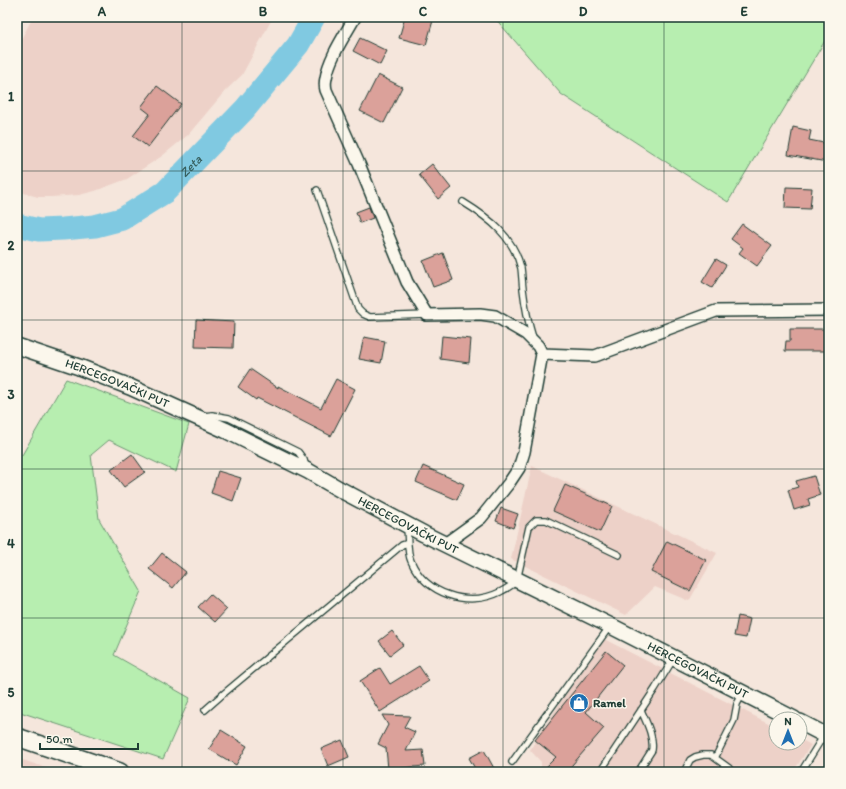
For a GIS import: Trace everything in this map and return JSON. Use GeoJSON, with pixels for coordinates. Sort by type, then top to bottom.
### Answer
{"type":"FeatureCollection","features":[{"type":"Feature","properties":{"kind":"main road","name":"HERCEGOVAČKI PUT"},"geometry":{"type":"LineString","coordinates":[[17,346],[61,360],[110,379],[198,417],[308,471],[407,525],[778,711]]}},
{"type":"Feature","properties":{"kind":"main road"},"geometry":{"type":"LineString","coordinates":[[808,726],[827,736]]}},
{"type":"Feature","properties":{"kind":"main road"},"geometry":{"type":"LineString","coordinates":[[17,737],[120,772]]}},
{"type":"Feature","properties":{"kind":"street"},"geometry":{"type":"LineString","coordinates":[[355,17],[332,59],[326,76],[326,90],[359,164],[407,282],[427,315],[480,314],[495,316],[526,334],[538,346],[542,354],[524,452],[519,468],[509,484],[481,518],[445,544]]}},
{"type":"Feature","properties":{"kind":"street"},"geometry":{"type":"LineString","coordinates":[[542,354],[595,356],[716,311],[829,310]]}},
{"type":"Feature","properties":{"kind":"lane"},"geometry":{"type":"LineString","coordinates":[[317,190],[358,309],[363,314],[370,317],[427,315]]}},
{"type":"Feature","properties":{"kind":"lane"},"geometry":{"type":"LineString","coordinates":[[463,202],[492,221],[508,238],[517,255],[521,268],[526,310],[534,342]]}},
{"type":"Feature","properties":{"kind":"lane"},"geometry":{"type":"LineString","coordinates":[[407,525],[410,559],[418,574],[433,587],[447,594],[465,599],[474,599],[496,594],[515,583],[517,580],[529,527],[536,520],[546,520],[619,555]]}},
{"type":"Feature","properties":{"kind":"lane"},"geometry":{"type":"LineString","coordinates":[[205,710],[396,550],[408,543]]}},
{"type":"Feature","properties":{"kind":"lane"},"geometry":{"type":"LineString","coordinates":[[512,762],[611,626]]}},
{"type":"Feature","properties":{"kind":"lane"},"geometry":{"type":"LineString","coordinates":[[600,772],[674,658]]}},
{"type":"Feature","properties":{"kind":"lane"},"geometry":{"type":"LineString","coordinates":[[715,758],[734,720],[737,704],[743,693]]}},
{"type":"Feature","properties":{"kind":"lane"},"geometry":{"type":"LineString","coordinates":[[638,772],[653,746],[641,710]]}},
{"type":"Feature","properties":{"kind":"lane"},"geometry":{"type":"LineString","coordinates":[[801,772],[827,736]]}},
{"type":"Feature","properties":{"kind":"lane"},"geometry":{"type":"LineString","coordinates":[[684,772],[690,760],[703,755],[711,755],[729,768],[730,772]]}},
{"type":"Feature","properties":{"kind":"shaded area"},"geometry":{"type":"Polygon","coordinates":[[[33,17],[273,17],[242,75],[225,91],[188,135],[162,156],[127,179],[95,191],[79,195],[38,197],[17,191],[17,47],[33,17]]]}},
{"type":"Feature","properties":{"kind":"shaded area"},"geometry":{"type":"Polygon","coordinates":[[[532,466],[717,553],[689,601],[655,587],[626,615],[511,559],[532,466]]]}},
{"type":"Feature","properties":{"kind":"shaded area"},"geometry":{"type":"Polygon","coordinates":[[[602,638],[768,723],[768,751],[807,751],[793,772],[541,772],[541,762],[530,750],[602,638]]]}},
{"type":"Feature","properties":{"kind":"shaded area"},"geometry":{"type":"Polygon","coordinates":[[[17,758],[58,772],[17,772],[17,758]]]}},
{"type":"Feature","properties":{"kind":"green space"},"geometry":{"type":"Polygon","coordinates":[[[494,17],[829,17],[829,34],[728,202],[561,94],[494,17]]]}},
{"type":"Feature","properties":{"kind":"green space"},"geometry":{"type":"Polygon","coordinates":[[[66,379],[189,424],[176,472],[109,440],[91,455],[99,519],[141,591],[114,655],[190,698],[163,759],[17,711],[17,456],[22,455],[66,379]]]}},
{"type":"Feature","properties":{"kind":"building"},"geometry":{"type":"Polygon","coordinates":[[[405,17],[434,17],[426,45],[399,38],[405,17]]]}},
{"type":"Feature","properties":{"kind":"building"},"geometry":{"type":"Polygon","coordinates":[[[360,38],[387,51],[380,65],[353,51],[360,38]]]}},
{"type":"Feature","properties":{"kind":"building"},"geometry":{"type":"Polygon","coordinates":[[[378,75],[402,87],[384,123],[360,111],[378,75]]]}},
{"type":"Feature","properties":{"kind":"building"},"geometry":{"type":"Polygon","coordinates":[[[157,86],[181,104],[148,147],[133,136],[150,114],[141,107],[157,86]]]}},
{"type":"Feature","properties":{"kind":"building"},"geometry":{"type":"Polygon","coordinates":[[[793,127],[811,131],[809,140],[829,144],[827,162],[788,155],[793,127]]]}},
{"type":"Feature","properties":{"kind":"building"},"geometry":{"type":"Polygon","coordinates":[[[432,164],[451,188],[438,199],[419,175],[432,164]]]}},
{"type":"Feature","properties":{"kind":"building"},"geometry":{"type":"Polygon","coordinates":[[[786,187],[812,188],[810,209],[785,208],[786,187]]]}},
{"type":"Feature","properties":{"kind":"building"},"geometry":{"type":"Polygon","coordinates":[[[369,207],[373,218],[360,223],[356,212],[369,207]]]}},
{"type":"Feature","properties":{"kind":"building"},"geometry":{"type":"Polygon","coordinates":[[[742,224],[772,246],[757,266],[739,253],[743,248],[731,239],[742,224]]]}},
{"type":"Feature","properties":{"kind":"building"},"geometry":{"type":"Polygon","coordinates":[[[443,253],[453,280],[433,287],[423,261],[443,253]]]}},
{"type":"Feature","properties":{"kind":"building"},"geometry":{"type":"Polygon","coordinates":[[[716,259],[726,265],[712,288],[702,282],[716,259]]]}},
{"type":"Feature","properties":{"kind":"building"},"geometry":{"type":"Polygon","coordinates":[[[196,320],[234,322],[233,348],[195,347],[196,320]]]}},
{"type":"Feature","properties":{"kind":"building"},"geometry":{"type":"Polygon","coordinates":[[[790,329],[829,329],[829,351],[785,351],[786,341],[790,341],[790,329]]]}},
{"type":"Feature","properties":{"kind":"building"},"geometry":{"type":"Polygon","coordinates":[[[442,336],[471,339],[469,363],[440,359],[442,336]]]}},
{"type":"Feature","properties":{"kind":"building"},"geometry":{"type":"Polygon","coordinates":[[[364,337],[385,341],[381,363],[359,359],[364,337]]]}},
{"type":"Feature","properties":{"kind":"building"},"geometry":{"type":"Polygon","coordinates":[[[250,369],[278,388],[278,386],[321,408],[336,379],[355,389],[331,436],[257,398],[256,400],[238,387],[250,369]]]}},
{"type":"Feature","properties":{"kind":"building"},"geometry":{"type":"Polygon","coordinates":[[[132,454],[145,472],[124,487],[111,470],[132,454]]]}},
{"type":"Feature","properties":{"kind":"building"},"geometry":{"type":"Polygon","coordinates":[[[423,466],[464,484],[457,500],[416,482],[423,466]]]}},
{"type":"Feature","properties":{"kind":"building"},"geometry":{"type":"Polygon","coordinates":[[[218,471],[241,478],[233,501],[211,493],[218,471]]]}},
{"type":"Feature","properties":{"kind":"building"},"geometry":{"type":"Polygon","coordinates":[[[814,476],[820,495],[808,499],[810,505],[794,510],[788,490],[798,487],[796,481],[814,476]]]}},
{"type":"Feature","properties":{"kind":"building"},"geometry":{"type":"Polygon","coordinates":[[[565,485],[612,506],[600,532],[553,511],[565,485]]]}},
{"type":"Feature","properties":{"kind":"building"},"geometry":{"type":"Polygon","coordinates":[[[501,508],[518,514],[513,528],[496,521],[501,508]]]}},
{"type":"Feature","properties":{"kind":"building"},"geometry":{"type":"Polygon","coordinates":[[[667,541],[706,560],[690,591],[651,572],[667,541]]]}},
{"type":"Feature","properties":{"kind":"building"},"geometry":{"type":"Polygon","coordinates":[[[162,553],[186,572],[173,588],[149,569],[162,553]]]}},
{"type":"Feature","properties":{"kind":"building"},"geometry":{"type":"Polygon","coordinates":[[[210,594],[227,609],[215,622],[198,607],[210,594]]]}},
{"type":"Feature","properties":{"kind":"building"},"geometry":{"type":"Polygon","coordinates":[[[738,616],[750,619],[746,638],[734,636],[738,616]]]}},
{"type":"Feature","properties":{"kind":"building"},"geometry":{"type":"Polygon","coordinates":[[[392,631],[403,645],[390,655],[379,641],[392,631]]]}},
{"type":"Feature","properties":{"kind":"building","name":"Ramel"},"geometry":{"type":"Polygon","coordinates":[[[606,651],[623,665],[586,712],[604,728],[566,772],[541,772],[556,757],[535,740],[606,651]]]}},
{"type":"Feature","properties":{"kind":"building"},"geometry":{"type":"Polygon","coordinates":[[[419,666],[429,681],[380,712],[360,681],[380,668],[390,684],[419,666]]]}},
{"type":"Feature","properties":{"kind":"building"},"geometry":{"type":"Polygon","coordinates":[[[382,715],[410,716],[404,727],[415,732],[406,751],[423,750],[425,766],[388,769],[386,748],[378,744],[388,725],[382,715]]]}},
{"type":"Feature","properties":{"kind":"building"},"geometry":{"type":"Polygon","coordinates":[[[221,730],[247,746],[236,765],[209,749],[221,730]]]}},
{"type":"Feature","properties":{"kind":"building"},"geometry":{"type":"Polygon","coordinates":[[[342,740],[349,757],[328,766],[321,749],[342,740]]]}},
{"type":"Feature","properties":{"kind":"building"},"geometry":{"type":"Polygon","coordinates":[[[484,750],[496,772],[477,772],[469,758],[484,750]]]}},
{"type":"Feature","properties":{"kind":"waterway","name":"Zeta"},"geometry":{"type":"LineString","coordinates":[[17,225],[39,230],[95,226],[122,219],[165,192],[245,109],[298,45],[314,17]]}},
{"type":"Feature","properties":{"kind":"place","name":"Ramel"},"geometry":{"type":"Point","coordinates":[579,703]}}]}
